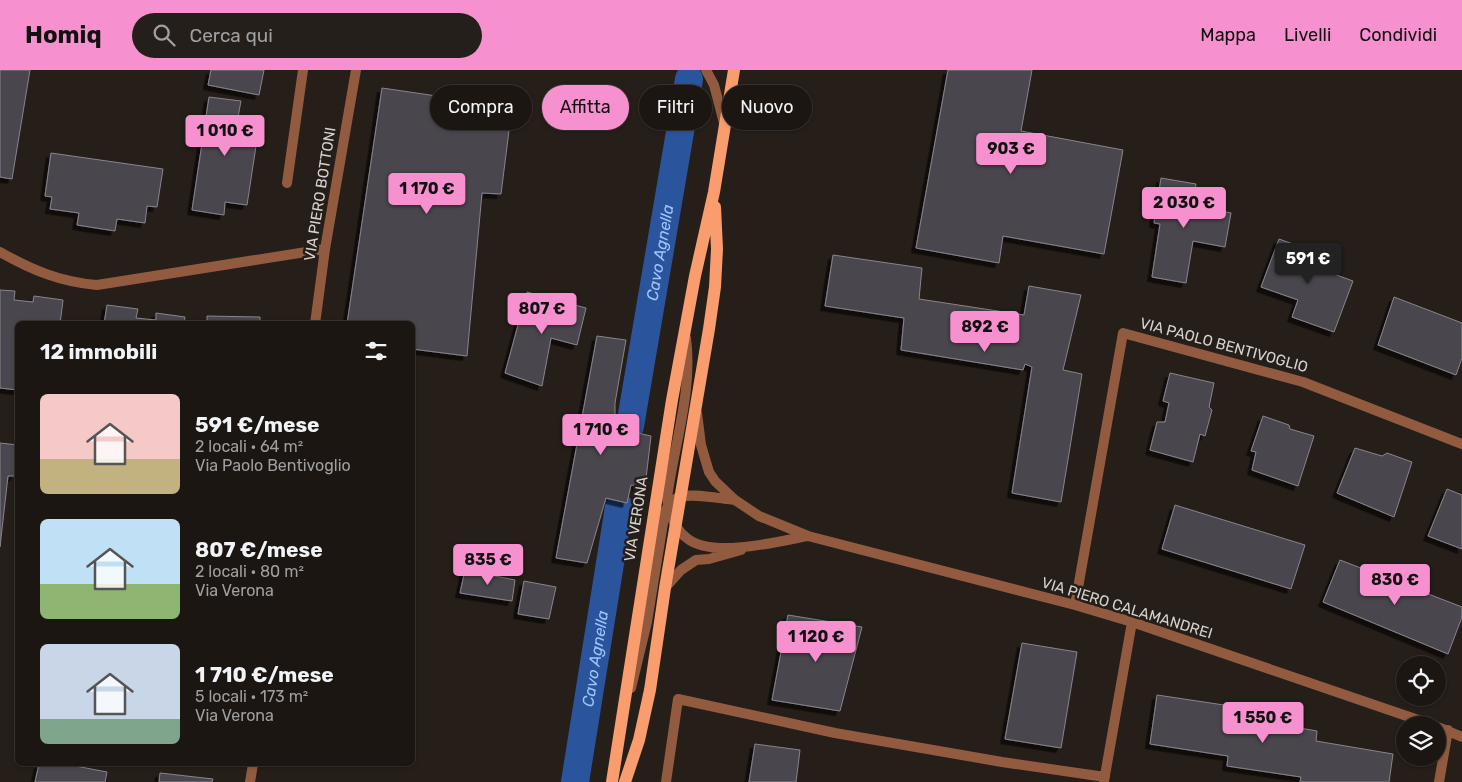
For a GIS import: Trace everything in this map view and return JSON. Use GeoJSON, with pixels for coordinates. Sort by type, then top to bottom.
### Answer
{"type":"FeatureCollection","features":[{"type":"Feature","properties":{"kind":"main road","name":"VIA VERONA"},"geometry":{"type":"LineString","coordinates":[[731,85],[734,70]]}},
{"type":"Feature","properties":{"kind":"main road","name":"VIA VERONA"},"geometry":{"type":"LineString","coordinates":[[612,782],[654,506],[695,276],[714,192],[723,130]]}},
{"type":"Feature","properties":{"kind":"main road","name":"VIA VERONA"},"geometry":{"type":"LineString","coordinates":[[626,782],[646,716],[664,588],[715,287],[717,249],[714,192]]}},
{"type":"Feature","properties":{"kind":"street"},"geometry":{"type":"LineString","coordinates":[[286,184],[303,70]]}},
{"type":"Feature","properties":{"kind":"street","name":"VIA PIERO BOTTONI"},"geometry":{"type":"LineString","coordinates":[[315,321],[325,248],[356,70]]}},
{"type":"Feature","properties":{"kind":"street"},"geometry":{"type":"LineString","coordinates":[[706,70],[714,85],[722,116]]}},
{"type":"Feature","properties":{"kind":"street"},"geometry":{"type":"LineString","coordinates":[[0,252],[32,269],[78,284],[97,285],[325,248]]}},
{"type":"Feature","properties":{"kind":"street","name":"VIA VERONA"},"geometry":{"type":"LineString","coordinates":[[675,524],[668,505],[669,485],[686,385],[688,355],[685,333]]}},
{"type":"Feature","properties":{"kind":"street","name":"VIA PAOLO BENTIVOGLIO"},"geometry":{"type":"LineString","coordinates":[[1075,605],[1123,333],[1303,382],[1462,444]]}},
{"type":"Feature","properties":{"kind":"street","name":"VIA PIERO CALAMANDREI"},"geometry":{"type":"LineString","coordinates":[[696,401],[701,445],[709,472],[715,481],[735,500],[759,516],[808,536],[1075,605],[1132,622],[1407,716]]}},
{"type":"Feature","properties":{"kind":"street","name":"VIA PIERO CALAMANDREI"},"geometry":{"type":"LineString","coordinates":[[680,497],[702,496],[735,500]]}},
{"type":"Feature","properties":{"kind":"street","name":"VIA VERONA"},"geometry":{"type":"LineString","coordinates":[[622,711],[633,684],[641,651],[665,511],[668,505],[680,497]]}},
{"type":"Feature","properties":{"kind":"street","name":"VIA PIERO CALAMANDREI"},"geometry":{"type":"LineString","coordinates":[[675,524],[686,538],[701,545],[710,547],[756,546]]}},
{"type":"Feature","properties":{"kind":"street","name":"VIA PIERO CALAMANDREI"},"geometry":{"type":"LineString","coordinates":[[664,588],[681,570],[696,560],[709,559],[756,546],[808,536]]}},
{"type":"Feature","properties":{"kind":"street"},"geometry":{"type":"LineString","coordinates":[[666,782],[678,699],[835,733],[1104,779],[1132,622]]}},
{"type":"Feature","properties":{"kind":"street"},"geometry":{"type":"LineString","coordinates":[[1439,782],[1448,730],[1462,737]]}},
{"type":"Feature","properties":{"kind":"street"},"geometry":{"type":"LineString","coordinates":[[250,782],[253,766]]}},
{"type":"Feature","properties":{"kind":"building"},"geometry":{"type":"Polygon","coordinates":[[[0,70],[30,70],[12,179],[0,177],[0,70]]]}},
{"type":"Feature","properties":{"kind":"building"},"geometry":{"type":"Polygon","coordinates":[[[211,70],[264,70],[259,95],[208,85],[211,70]]]}},
{"type":"Feature","properties":{"kind":"building"},"geometry":{"type":"Polygon","coordinates":[[[948,70],[1032,70],[1021,131],[1123,150],[1104,254],[1003,236],[999,263],[916,248],[948,70]]]}},
{"type":"Feature","properties":{"kind":"building"},"geometry":{"type":"Polygon","coordinates":[[[382,88],[430,95],[430,130],[509,130],[501,194],[482,193],[467,356],[415,349],[415,321],[347,321],[382,88]]]}},
{"type":"Feature","properties":{"kind":"building"},"geometry":{"type":"Polygon","coordinates":[[[209,97],[241,101],[238,117],[260,120],[247,205],[225,202],[224,215],[192,210],[209,97]]]}},
{"type":"Feature","properties":{"kind":"building"},"geometry":{"type":"Polygon","coordinates":[[[51,153],[163,169],[157,207],[147,206],[145,223],[117,219],[115,231],[77,225],[79,213],[50,209],[52,197],[45,196],[51,153]]]}},
{"type":"Feature","properties":{"kind":"building"},"geometry":{"type":"Polygon","coordinates":[[[1161,178],[1196,184],[1193,205],[1231,213],[1225,247],[1193,241],[1186,283],[1152,277],[1160,224],[1154,223],[1161,178]]]}},
{"type":"Feature","properties":{"kind":"building"},"geometry":{"type":"Polygon","coordinates":[[[1279,239],[1327,256],[1323,270],[1353,281],[1334,332],[1292,317],[1298,300],[1261,287],[1279,239]]]}},
{"type":"Feature","properties":{"kind":"building"},"geometry":{"type":"Polygon","coordinates":[[[833,255],[922,268],[919,299],[1024,315],[1029,286],[1081,295],[1063,370],[1082,374],[1061,502],[1012,493],[1032,367],[1025,364],[1023,370],[901,350],[904,318],[825,306],[833,255]]]}},
{"type":"Feature","properties":{"kind":"building"},"geometry":{"type":"Polygon","coordinates":[[[0,290],[15,291],[14,300],[33,302],[34,296],[63,300],[60,321],[15,321],[15,390],[0,388],[0,290]]]}},
{"type":"Feature","properties":{"kind":"building"},"geometry":{"type":"Polygon","coordinates":[[[527,292],[586,308],[577,345],[551,338],[542,386],[505,373],[527,292]]]}},
{"type":"Feature","properties":{"kind":"building"},"geometry":{"type":"Polygon","coordinates":[[[1394,297],[1462,323],[1462,358],[1456,375],[1378,345],[1394,297]]]}},
{"type":"Feature","properties":{"kind":"building"},"geometry":{"type":"Polygon","coordinates":[[[107,305],[138,309],[136,318],[156,320],[156,313],[185,317],[184,321],[104,321],[107,305]]]}},
{"type":"Feature","properties":{"kind":"building"},"geometry":{"type":"Polygon","coordinates":[[[207,316],[260,317],[260,321],[207,321],[207,316]]]}},
{"type":"Feature","properties":{"kind":"building"},"geometry":{"type":"Polygon","coordinates":[[[597,336],[626,340],[615,403],[615,428],[651,436],[645,487],[631,485],[627,503],[606,498],[587,563],[556,558],[597,336]]]}},
{"type":"Feature","properties":{"kind":"building"},"geometry":{"type":"Polygon","coordinates":[[[1170,373],[1214,383],[1209,407],[1212,410],[1205,436],[1200,434],[1193,462],[1150,450],[1157,422],[1165,422],[1169,403],[1163,401],[1170,373]]]}},
{"type":"Feature","properties":{"kind":"building"},"geometry":{"type":"Polygon","coordinates":[[[1263,416],[1289,425],[1290,429],[1314,436],[1298,486],[1252,470],[1256,452],[1251,451],[1263,416]]]}},
{"type":"Feature","properties":{"kind":"building"},"geometry":{"type":"Polygon","coordinates":[[[0,443],[15,445],[15,476],[8,476],[0,547],[0,443]]]}},
{"type":"Feature","properties":{"kind":"building"},"geometry":{"type":"Polygon","coordinates":[[[1355,448],[1382,456],[1387,453],[1412,462],[1394,517],[1337,493],[1355,448]]]}},
{"type":"Feature","properties":{"kind":"building"},"geometry":{"type":"Polygon","coordinates":[[[1447,489],[1462,495],[1462,549],[1428,536],[1447,489]]]}},
{"type":"Feature","properties":{"kind":"building"},"geometry":{"type":"Polygon","coordinates":[[[1175,505],[1305,545],[1291,589],[1162,549],[1175,505]]]}},
{"type":"Feature","properties":{"kind":"building"},"geometry":{"type":"Polygon","coordinates":[[[1340,560],[1462,607],[1462,617],[1448,654],[1323,602],[1340,560]]]}},
{"type":"Feature","properties":{"kind":"building"},"geometry":{"type":"Polygon","coordinates":[[[465,570],[515,580],[512,601],[460,593],[465,570]]]}},
{"type":"Feature","properties":{"kind":"building"},"geometry":{"type":"Polygon","coordinates":[[[524,581],[556,587],[549,619],[518,614],[524,581]]]}},
{"type":"Feature","properties":{"kind":"building"},"geometry":{"type":"Polygon","coordinates":[[[788,615],[862,627],[840,711],[772,700],[788,615]]]}},
{"type":"Feature","properties":{"kind":"building"},"geometry":{"type":"Polygon","coordinates":[[[1022,643],[1077,652],[1061,748],[1005,739],[1022,643]]]}},
{"type":"Feature","properties":{"kind":"building"},"geometry":{"type":"Polygon","coordinates":[[[1157,695],[1244,708],[1242,718],[1317,731],[1316,741],[1393,754],[1389,782],[1300,782],[1301,777],[1227,766],[1228,756],[1150,744],[1157,695]]]}},
{"type":"Feature","properties":{"kind":"building"},"geometry":{"type":"Polygon","coordinates":[[[755,744],[800,750],[796,782],[749,782],[755,744]]]}},
{"type":"Feature","properties":{"kind":"building"},"geometry":{"type":"Polygon","coordinates":[[[39,766],[76,766],[107,772],[105,782],[35,782],[39,766]]]}},
{"type":"Feature","properties":{"kind":"building"},"geometry":{"type":"Polygon","coordinates":[[[160,773],[213,779],[212,782],[159,782],[160,773]]]}},
{"type":"Feature","properties":{"kind":"waterway","name":"Cavo Agnella"},"geometry":{"type":"LineString","coordinates":[[630,426],[689,79]]}},
{"type":"Feature","properties":{"kind":"waterway","name":"Cavo Agnella"},"geometry":{"type":"LineString","coordinates":[[575,782],[619,507]]}}]}
